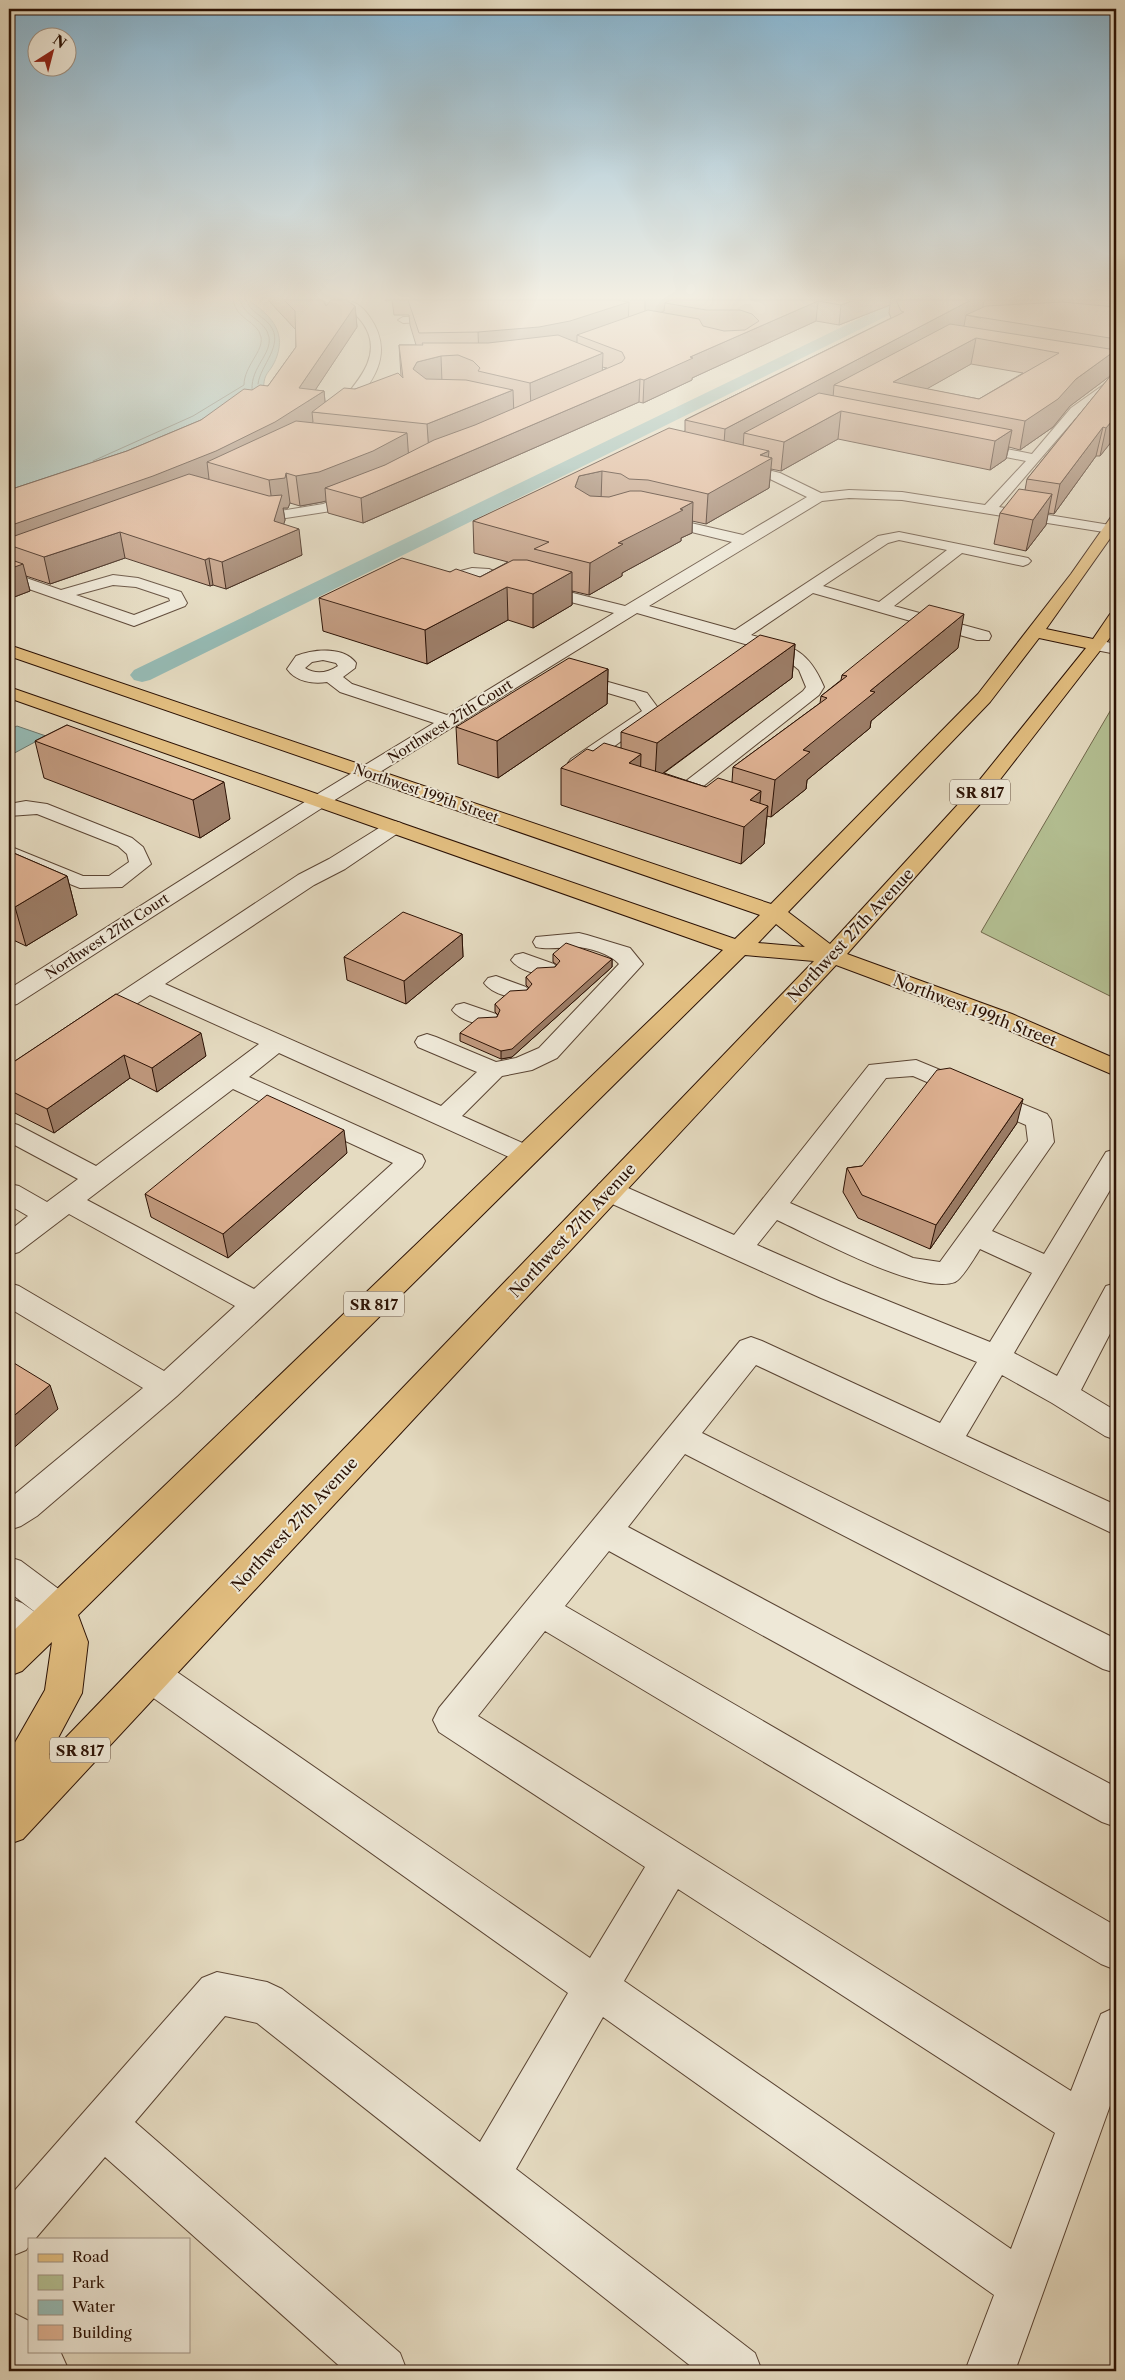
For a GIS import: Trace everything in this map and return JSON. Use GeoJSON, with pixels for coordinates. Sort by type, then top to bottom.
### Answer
{"type":"FeatureCollection","features":[{"type":"Feature","properties":{"kind":"main road","name":"SR 817"},"geometry":{"type":"LineString","coordinates":[[9,1659],[34,1619],[527,1155],[776,913],[978,705],[1036,632],[1113,524]]}},
{"type":"Feature","properties":{"kind":"main road","name":"Northwest 27th Avenue"},"geometry":{"type":"LineString","coordinates":[[9,1825],[832,956],[981,791],[1107,647],[1116,618]]}},
{"type":"Feature","properties":{"kind":"main road"},"geometry":{"type":"LineString","coordinates":[[1036,632],[1107,647]]}},
{"type":"Feature","properties":{"kind":"main road","name":"Northwest 199th Street"},"geometry":{"type":"LineString","coordinates":[[9,650],[776,913],[832,956]]}},
{"type":"Feature","properties":{"kind":"main road","name":"Northwest 199th Street"},"geometry":{"type":"LineString","coordinates":[[9,692],[318,802],[739,948],[832,956],[1003,1019],[1116,1068]]}},
{"type":"Feature","properties":{"kind":"main road"},"geometry":{"type":"LineString","coordinates":[[9,1790],[63,1693],[70,1642],[34,1619]]}},
{"type":"Feature","properties":{"kind":"street"},"geometry":{"type":"LineString","coordinates":[[326,422],[340,411]]}},
{"type":"Feature","properties":{"kind":"street"},"geometry":{"type":"LineString","coordinates":[[988,510],[1035,459],[1075,411]]}},
{"type":"Feature","properties":{"kind":"street"},"geometry":{"type":"LineString","coordinates":[[958,443],[1035,459]]}},
{"type":"Feature","properties":{"kind":"street"},"geometry":{"type":"LineString","coordinates":[[742,455],[722,463],[774,476],[819,497],[849,494],[902,496],[988,510],[1113,524]]}},
{"type":"Feature","properties":{"kind":"street"},"geometry":{"type":"LineString","coordinates":[[236,505],[273,516],[326,508],[372,489]]}},
{"type":"Feature","properties":{"kind":"street","name":"Northwest 27th Court"},"geometry":{"type":"LineString","coordinates":[[9,999],[366,772],[744,540],[807,502],[819,497]]}},
{"type":"Feature","properties":{"kind":"street"},"geometry":{"type":"LineString","coordinates":[[638,516],[744,540]]}},
{"type":"Feature","properties":{"kind":"street"},"geometry":{"type":"LineString","coordinates":[[738,636],[883,539],[899,536],[1023,561]]}},
{"type":"Feature","properties":{"kind":"street"},"geometry":{"type":"LineString","coordinates":[[882,606],[958,549]]}},
{"type":"Feature","properties":{"kind":"street"},"geometry":{"type":"LineString","coordinates":[[9,577],[60,595],[134,621],[179,603],[175,595],[138,583],[113,580],[60,595]]}},
{"type":"Feature","properties":{"kind":"street"},"geometry":{"type":"LineString","coordinates":[[512,586],[631,610],[738,636],[786,650],[807,668],[815,688],[810,695],[680,795]]}},
{"type":"Feature","properties":{"kind":"street"},"geometry":{"type":"LineString","coordinates":[[809,588],[882,606],[983,636]]}},
{"type":"Feature","properties":{"kind":"street"},"geometry":{"type":"LineString","coordinates":[[538,666],[642,697],[652,712],[578,763],[596,769]]}},
{"type":"Feature","properties":{"kind":"street"},"geometry":{"type":"LineString","coordinates":[[331,676],[346,688],[449,722]]}},
{"type":"Feature","properties":{"kind":"street"},"geometry":{"type":"LineString","coordinates":[[661,790],[698,801]]}},
{"type":"Feature","properties":{"kind":"street"},"geometry":{"type":"LineString","coordinates":[[9,810],[26,807],[40,808],[125,842],[134,848],[139,855],[140,864],[129,874],[114,882],[80,882],[9,852]]}},
{"type":"Feature","properties":{"kind":"street"},"geometry":{"type":"LineString","coordinates":[[82,1030],[306,880],[337,864],[394,827]]}},
{"type":"Feature","properties":{"kind":"street"},"geometry":{"type":"LineString","coordinates":[[129,874],[176,893]]}},
{"type":"Feature","properties":{"kind":"street"},"geometry":{"type":"LineString","coordinates":[[444,1118],[494,1070],[523,1064],[548,1052],[544,1041],[598,989],[631,964],[622,952],[579,940],[544,942]]}},
{"type":"Feature","properties":{"kind":"street"},"geometry":{"type":"LineString","coordinates":[[523,960],[546,968]]}},
{"type":"Feature","properties":{"kind":"street"},"geometry":{"type":"LineString","coordinates":[[496,983],[518,992]]}},
{"type":"Feature","properties":{"kind":"street"},"geometry":{"type":"LineString","coordinates":[[148,985],[527,1155]]}},
{"type":"Feature","properties":{"kind":"street"},"geometry":{"type":"LineString","coordinates":[[464,1010],[487,1018]]}},
{"type":"Feature","properties":{"kind":"street"},"geometry":{"type":"LineString","coordinates":[[427,1042],[494,1070]]}},
{"type":"Feature","properties":{"kind":"street"},"geometry":{"type":"LineString","coordinates":[[9,1246],[277,1043]]}},
{"type":"Feature","properties":{"kind":"street"},"geometry":{"type":"LineString","coordinates":[[739,1249],[772,1206],[878,1071],[916,1068],[1038,1120],[1040,1142],[946,1274],[908,1268],[772,1206]]}},
{"type":"Feature","properties":{"kind":"street"},"geometry":{"type":"LineString","coordinates":[[17,1511],[166,1387],[412,1162],[230,1078]]}},
{"type":"Feature","properties":{"kind":"street"},"geometry":{"type":"LineString","coordinates":[[9,1131],[97,1178]]}},
{"type":"Feature","properties":{"kind":"street"},"geometry":{"type":"LineString","coordinates":[[946,1441],[1116,1158]]}},
{"type":"Feature","properties":{"kind":"street"},"geometry":{"type":"LineString","coordinates":[[609,1191],[831,1290],[995,1357],[1063,1394],[1116,1427]]}},
{"type":"Feature","properties":{"kind":"street"},"geometry":{"type":"LineString","coordinates":[[9,1193],[57,1208],[258,1304]]}},
{"type":"Feature","properties":{"kind":"street"},"geometry":{"type":"LineString","coordinates":[[974,1235],[1049,1268]]}},
{"type":"Feature","properties":{"kind":"street"},"geometry":{"type":"LineString","coordinates":[[9,1294],[166,1387]]}},
{"type":"Feature","properties":{"kind":"street"},"geometry":{"type":"LineString","coordinates":[[1063,1394],[1114,1305]]}},
{"type":"Feature","properties":{"kind":"street"},"geometry":{"type":"LineString","coordinates":[[1081,2124],[452,1720],[751,1349],[1116,1521]]}},
{"type":"Feature","properties":{"kind":"street"},"geometry":{"type":"LineString","coordinates":[[680,1437],[1116,1657]]}},
{"type":"Feature","properties":{"kind":"street"},"geometry":{"type":"LineString","coordinates":[[604,1531],[1116,1808]]}},
{"type":"Feature","properties":{"kind":"street"},"geometry":{"type":"LineString","coordinates":[[9,1572],[34,1619]]}},
{"type":"Feature","properties":{"kind":"street"},"geometry":{"type":"LineString","coordinates":[[541,1610],[1116,1949]]}},
{"type":"Feature","properties":{"kind":"street"},"geometry":{"type":"LineString","coordinates":[[151,1675],[1021,2286]]}},
{"type":"Feature","properties":{"kind":"street"},"geometry":{"type":"LineString","coordinates":[[486,2176],[672,1861]]}},
{"type":"Feature","properties":{"kind":"street"},"geometry":{"type":"LineString","coordinates":[[9,2233],[218,1992],[267,2004],[737,2371]]}},
{"type":"Feature","properties":{"kind":"street"},"geometry":{"type":"LineString","coordinates":[[990,2371],[1116,2030]]}},
{"type":"Feature","properties":{"kind":"street"},"geometry":{"type":"LineString","coordinates":[[104,2124],[382,2371]]}},
{"type":"Feature","properties":{"kind":"street"},"geometry":{"type":"LineString","coordinates":[[9,2336],[44,2371]]}},
{"type":"Feature","properties":{"kind":"green space"},"geometry":{"type":"Polygon","coordinates":[[[1116,701],[1116,999],[981,932],[1116,701]]]}},
{"type":"Feature","properties":{"kind":"water"},"geometry":{"type":"Polygon","coordinates":[[[9,411],[227,411],[9,507],[9,411]]]}},
{"type":"Feature","properties":{"kind":"water"},"geometry":{"type":"Polygon","coordinates":[[[17,726],[46,736],[9,756],[9,730],[17,726]]]}},
{"type":"Feature","properties":{"kind":"building"},"geometry":{"type":"Polygon","coordinates":[[[213,411],[292,411],[275,422],[216,451],[153,476],[9,526],[9,490],[127,451],[201,420],[213,411]]]}},
{"type":"Feature","properties":{"kind":"building"},"geometry":{"type":"Polygon","coordinates":[[[313,411],[460,411],[427,424],[312,412],[313,411]]]}},
{"type":"Feature","properties":{"kind":"building"},"geometry":{"type":"Polygon","coordinates":[[[508,411],[565,411],[361,498],[325,488],[385,465],[434,440],[508,411]]]}},
{"type":"Feature","properties":{"kind":"building"},"geometry":{"type":"Polygon","coordinates":[[[703,411],[759,411],[725,429],[685,420],[703,411]]]}},
{"type":"Feature","properties":{"kind":"building"},"geometry":{"type":"Polygon","coordinates":[[[785,411],[841,411],[784,442],[744,433],[785,411]]]}},
{"type":"Feature","properties":{"kind":"building"},"geometry":{"type":"Polygon","coordinates":[[[841,411],[913,411],[1012,430],[995,441],[841,411]]]}},
{"type":"Feature","properties":{"kind":"building"},"geometry":{"type":"Polygon","coordinates":[[[972,411],[1040,411],[1025,421],[972,411]]]}},
{"type":"Feature","properties":{"kind":"building"},"geometry":{"type":"Polygon","coordinates":[[[1082,411],[1116,411],[1116,416],[1106,428],[1103,427],[1060,484],[1027,479],[1082,411]]]}},
{"type":"Feature","properties":{"kind":"building"},"geometry":{"type":"Polygon","coordinates":[[[296,421],[407,433],[373,451],[319,472],[296,476],[286,473],[285,478],[269,480],[207,462],[296,421]]]}},
{"type":"Feature","properties":{"kind":"building"},"geometry":{"type":"Polygon","coordinates":[[[669,428],[769,451],[760,455],[772,458],[708,494],[648,480],[629,479],[621,474],[602,471],[579,476],[575,487],[590,496],[609,497],[630,491],[641,491],[693,502],[680,509],[683,510],[618,543],[623,544],[590,563],[534,549],[549,542],[473,521],[669,428]]]}},
{"type":"Feature","properties":{"kind":"building"},"geometry":{"type":"Polygon","coordinates":[[[189,474],[269,496],[282,495],[274,521],[299,529],[222,562],[209,558],[205,560],[120,532],[44,557],[9,545],[9,538],[189,474]]]}},
{"type":"Feature","properties":{"kind":"building"},"geometry":{"type":"Polygon","coordinates":[[[1019,489],[1052,494],[1033,520],[1000,513],[1019,489]]]}},
{"type":"Feature","properties":{"kind":"building"},"geometry":{"type":"Polygon","coordinates":[[[402,558],[450,572],[456,569],[480,577],[513,560],[527,560],[572,572],[533,594],[507,587],[425,630],[319,598],[402,558]]]}},
{"type":"Feature","properties":{"kind":"building"},"geometry":{"type":"Polygon","coordinates":[[[9,559],[23,564],[9,569],[9,559]]]}},
{"type":"Feature","properties":{"kind":"building"},"geometry":{"type":"Polygon","coordinates":[[[929,605],[964,614],[870,691],[875,692],[803,750],[810,752],[775,780],[733,767],[827,698],[821,696],[847,676],[842,675],[929,605]]]}},
{"type":"Feature","properties":{"kind":"building"},"geometry":{"type":"Polygon","coordinates":[[[760,635],[795,644],[657,743],[621,732],[760,635]]]}},
{"type":"Feature","properties":{"kind":"building"},"geometry":{"type":"Polygon","coordinates":[[[569,658],[608,669],[497,741],[456,727],[569,658]]]}},
{"type":"Feature","properties":{"kind":"building"},"geometry":{"type":"Polygon","coordinates":[[[67,725],[224,782],[193,800],[35,741],[67,725]]]}},
{"type":"Feature","properties":{"kind":"building"},"geometry":{"type":"Polygon","coordinates":[[[604,743],[641,754],[629,763],[706,787],[718,778],[761,791],[750,800],[768,806],[744,827],[561,768],[587,749],[593,751],[604,743]]]}},
{"type":"Feature","properties":{"kind":"building"},"geometry":{"type":"Polygon","coordinates":[[[9,851],[67,876],[15,907],[9,904],[9,851]]]}},
{"type":"Feature","properties":{"kind":"building"},"geometry":{"type":"Polygon","coordinates":[[[403,912],[462,934],[404,981],[344,957],[403,912]]]}},
{"type":"Feature","properties":{"kind":"building"},"geometry":{"type":"Polygon","coordinates":[[[566,943],[612,959],[512,1049],[501,1051],[460,1033],[478,1018],[497,1017],[500,1010],[495,1004],[510,991],[527,990],[532,984],[526,977],[537,968],[555,967],[560,961],[553,954],[566,943]]]}},
{"type":"Feature","properties":{"kind":"building"},"geometry":{"type":"Polygon","coordinates":[[[116,994],[201,1033],[152,1068],[124,1055],[47,1109],[9,1090],[9,1065],[116,994]]]}},
{"type":"Feature","properties":{"kind":"building"},"geometry":{"type":"Polygon","coordinates":[[[950,1068],[1023,1099],[936,1225],[862,1195],[847,1168],[862,1166],[937,1070],[950,1068]]]}},
{"type":"Feature","properties":{"kind":"building"},"geometry":{"type":"Polygon","coordinates":[[[267,1095],[344,1130],[223,1234],[145,1194],[267,1095]]]}},
{"type":"Feature","properties":{"kind":"building"},"geometry":{"type":"Polygon","coordinates":[[[9,1360],[50,1385],[9,1420],[9,1360]]]}},
{"type":"Feature","properties":{"kind":"waterway"},"geometry":{"type":"LineString","coordinates":[[142,675],[682,411]]}}]}
